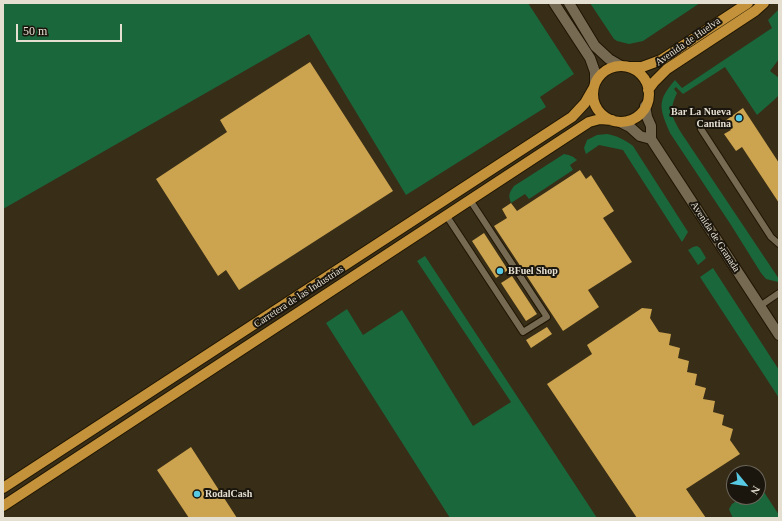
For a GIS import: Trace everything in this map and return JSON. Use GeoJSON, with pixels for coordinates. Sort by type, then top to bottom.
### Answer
{"type":"FeatureCollection","features":[{"type":"Feature","properties":{"kind":"main road","name":"Avenida de Huelva"},"geometry":{"type":"LineString","coordinates":[[625,66],[642,67],[661,60],[748,3]]}},
{"type":"Feature","properties":{"kind":"main road","name":"Avenida de Huelva"},"geometry":{"type":"LineString","coordinates":[[648,90],[667,70],[755,11],[764,3]]}},
{"type":"Feature","properties":{"kind":"main road"},"geometry":{"type":"LineString","coordinates":[[625,66],[636,70],[642,76],[648,90],[648,98],[646,106],[635,118],[628,121],[616,121],[605,117],[595,105],[593,97],[594,85],[600,75],[606,70],[614,67],[625,66]]}},
{"type":"Feature","properties":{"kind":"main road","name":"Carretera de las Industrias"},"geometry":{"type":"LineString","coordinates":[[3,488],[572,117],[585,103],[594,85]]}},
{"type":"Feature","properties":{"kind":"main road","name":"Carretera de las Industrias"},"geometry":{"type":"LineString","coordinates":[[3,506],[589,122],[600,120],[616,121]]}},
{"type":"Feature","properties":{"kind":"street"},"geometry":{"type":"LineString","coordinates":[[554,3],[590,58],[595,72],[594,85]]}},
{"type":"Feature","properties":{"kind":"street"},"geometry":{"type":"LineString","coordinates":[[569,3],[595,46],[609,58],[625,66]]}},
{"type":"Feature","properties":{"kind":"street","name":"Avenida de Granada"},"geometry":{"type":"LineString","coordinates":[[646,106],[647,117],[651,126],[651,139],[760,306],[776,324],[779,335]]}},
{"type":"Feature","properties":{"kind":"street"},"geometry":{"type":"LineString","coordinates":[[616,121],[630,127],[640,136],[651,139]]}},
{"type":"Feature","properties":{"kind":"lane"},"geometry":{"type":"LineString","coordinates":[[701,129],[771,236],[779,244]]}},
{"type":"Feature","properties":{"kind":"lane"},"geometry":{"type":"LineString","coordinates":[[446,215],[523,332],[547,317],[470,200]]}},
{"type":"Feature","properties":{"kind":"lane"},"geometry":{"type":"LineString","coordinates":[[760,306],[779,293]]}},
{"type":"Feature","properties":{"kind":"green space"},"geometry":{"type":"Polygon","coordinates":[[[3,3],[528,3],[574,74],[540,97],[546,107],[406,195],[309,34],[3,209],[3,3]]]}},
{"type":"Feature","properties":{"kind":"green space"},"geometry":{"type":"Polygon","coordinates":[[[590,3],[700,3],[643,41],[629,44],[614,39],[590,3]]]}},
{"type":"Feature","properties":{"kind":"green space"},"geometry":{"type":"Polygon","coordinates":[[[779,9],[779,59],[770,71],[779,78],[779,95],[774,100],[757,115],[725,67],[683,94],[676,87],[674,89],[677,93],[672,110],[674,119],[682,134],[779,279],[778,282],[766,279],[761,273],[670,133],[662,110],[662,105],[665,93],[675,80],[682,88],[772,28],[768,20],[779,9]]]}},
{"type":"Feature","properties":{"kind":"green space"},"geometry":{"type":"Polygon","coordinates":[[[607,134],[627,141],[633,146],[688,232],[682,242],[623,150],[599,145],[586,154],[584,148],[587,140],[597,135],[607,134]]]}},
{"type":"Feature","properties":{"kind":"green space"},"geometry":{"type":"Polygon","coordinates":[[[564,154],[577,160],[570,165],[573,170],[529,199],[525,194],[511,203],[510,194],[514,186],[564,154]]]}},
{"type":"Feature","properties":{"kind":"green space"},"geometry":{"type":"Polygon","coordinates":[[[697,246],[706,258],[698,265],[688,250],[697,246]]]}},
{"type":"Feature","properties":{"kind":"green space"},"geometry":{"type":"Polygon","coordinates":[[[425,256],[597,518],[450,518],[326,323],[347,309],[363,335],[402,310],[473,426],[511,402],[417,261],[425,256]]]}},
{"type":"Feature","properties":{"kind":"green space"},"geometry":{"type":"Polygon","coordinates":[[[713,268],[779,370],[779,398],[700,277],[713,268]]]}},
{"type":"Feature","properties":{"kind":"green space"},"geometry":{"type":"Polygon","coordinates":[[[766,495],[779,515],[779,518],[733,518],[729,509],[731,505],[766,505],[766,495]]]}},
{"type":"Feature","properties":{"kind":"building"},"geometry":{"type":"Polygon","coordinates":[[[310,62],[393,191],[239,290],[226,270],[218,276],[156,179],[227,132],[220,120],[310,62]]]}},
{"type":"Feature","properties":{"kind":"building"},"geometry":{"type":"Polygon","coordinates":[[[743,108],[779,163],[779,203],[742,147],[736,151],[724,134],[731,130],[725,121],[743,108]]]}},
{"type":"Feature","properties":{"kind":"building"},"geometry":{"type":"Polygon","coordinates":[[[580,170],[586,179],[591,175],[614,211],[603,218],[632,262],[588,290],[599,307],[563,331],[494,226],[507,218],[502,209],[511,203],[517,211],[580,170]]]}},
{"type":"Feature","properties":{"kind":"building"},"geometry":{"type":"Polygon","coordinates":[[[484,233],[508,270],[496,278],[472,241],[484,233]]]}},
{"type":"Feature","properties":{"kind":"building"},"geometry":{"type":"Polygon","coordinates":[[[512,276],[537,314],[526,321],[501,283],[512,276]]]}},
{"type":"Feature","properties":{"kind":"building"},"geometry":{"type":"Polygon","coordinates":[[[642,308],[652,309],[650,318],[659,332],[671,334],[669,345],[680,348],[678,358],[689,361],[687,372],[697,374],[695,385],[706,388],[703,399],[715,401],[713,412],[724,415],[722,425],[733,429],[730,440],[740,454],[686,489],[706,518],[637,518],[547,384],[592,354],[587,345],[642,308]]]}},
{"type":"Feature","properties":{"kind":"building"},"geometry":{"type":"Polygon","coordinates":[[[547,327],[552,334],[531,348],[526,340],[547,327]]]}},
{"type":"Feature","properties":{"kind":"building","name":"RodalCash"},"geometry":{"type":"Polygon","coordinates":[[[191,447],[237,518],[189,518],[157,470],[191,447]]]}},
{"type":"Feature","properties":{"kind":"place","name":"Bar La Nueva Cantina"},"geometry":{"type":"Point","coordinates":[739,118]}},
{"type":"Feature","properties":{"kind":"place","name":"BFuel Shop"},"geometry":{"type":"Point","coordinates":[500,271]}},
{"type":"Feature","properties":{"kind":"place","name":"RodalCash"},"geometry":{"type":"Point","coordinates":[197,494]}}]}
